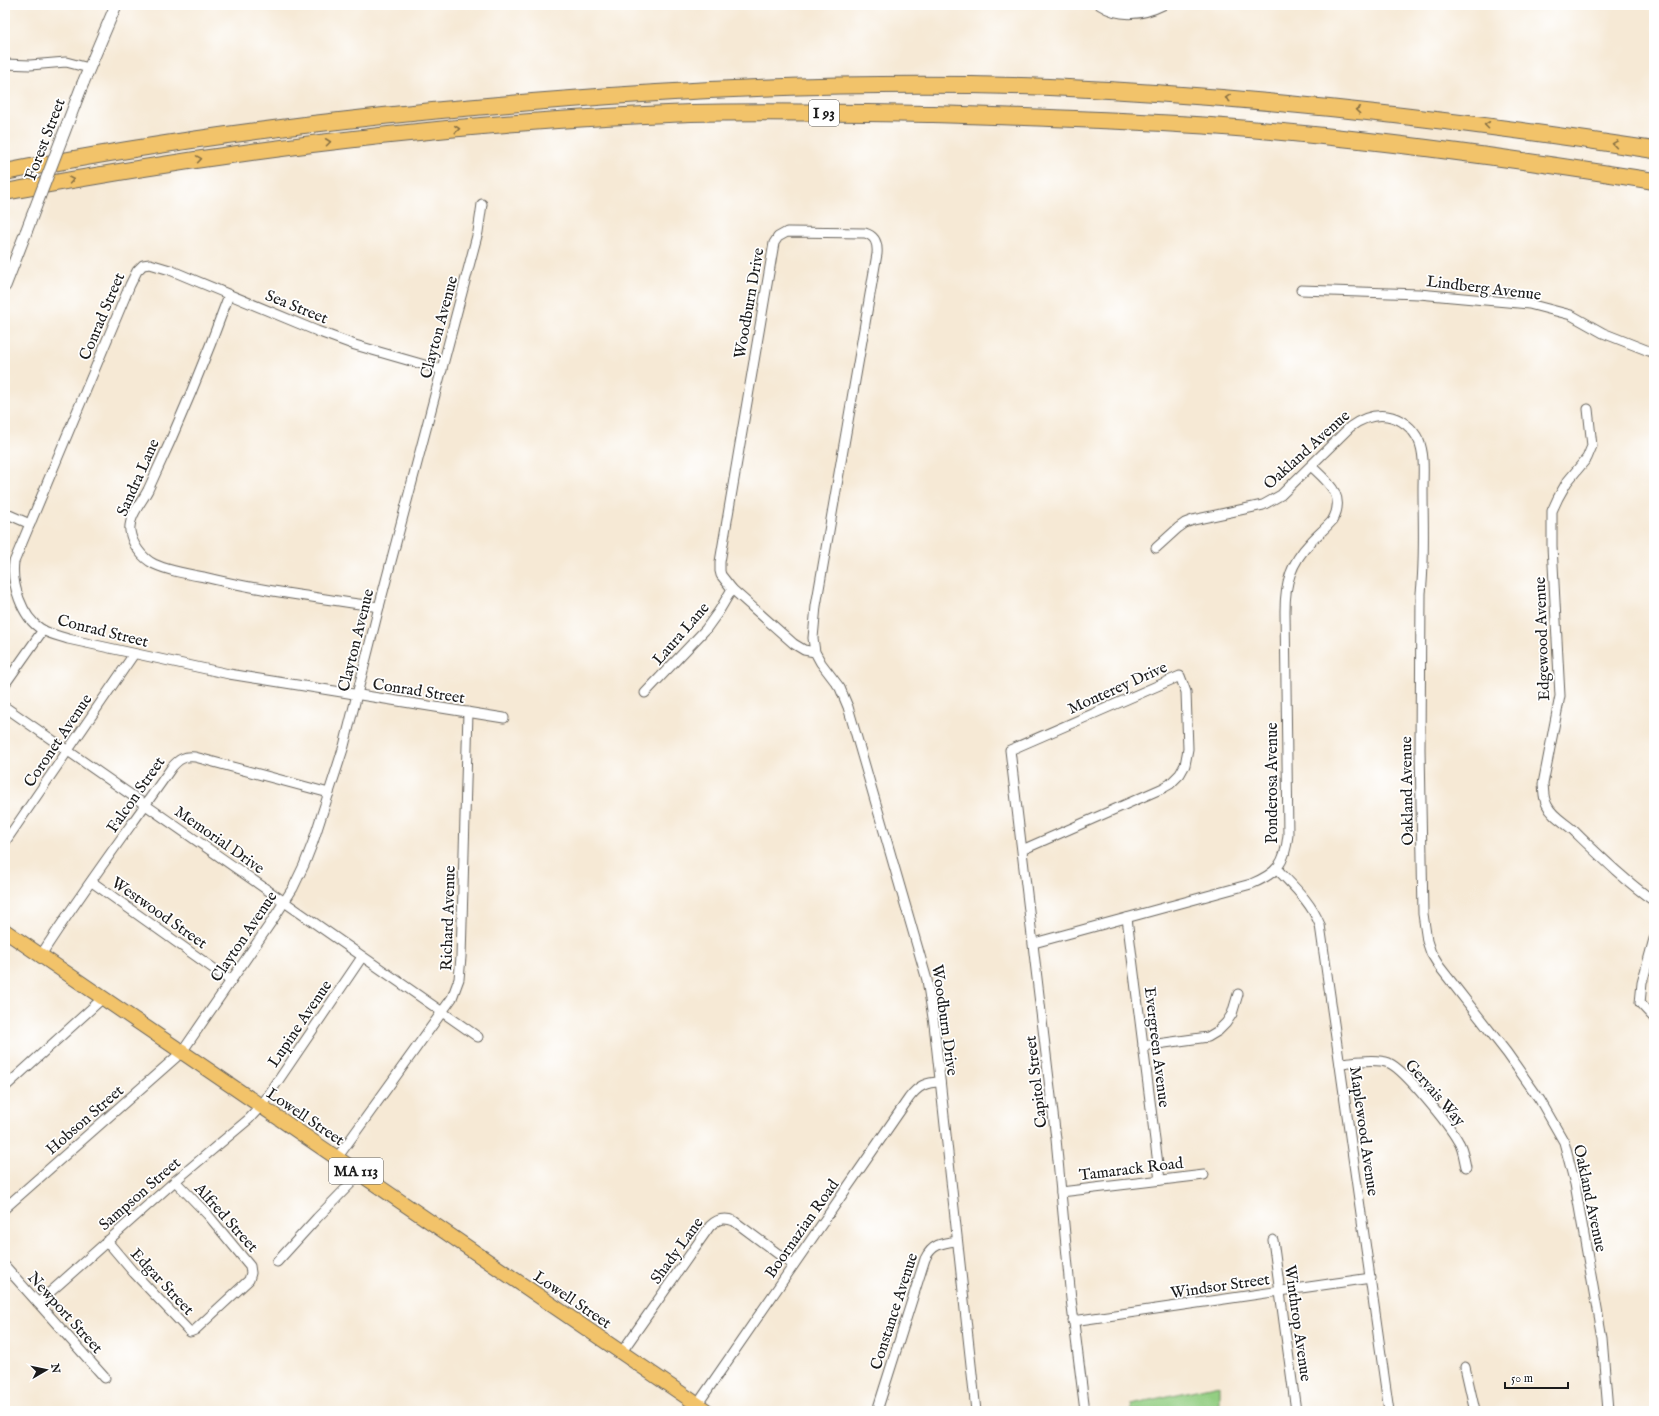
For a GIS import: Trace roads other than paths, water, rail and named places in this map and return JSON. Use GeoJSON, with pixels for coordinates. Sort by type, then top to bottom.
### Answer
{"type":"FeatureCollection","features":[{"type":"Feature","properties":{"kind":"highway","name":"I 93"},"geometry":{"type":"LineString","coordinates":[[5,172],[218,136],[416,112],[689,91],[833,86],[1045,87],[1239,99],[1472,123],[1654,150]]}},
{"type":"Feature","properties":{"kind":"highway","name":"I 93"},"geometry":{"type":"LineString","coordinates":[[5,192],[148,167],[346,140],[590,118],[691,113],[766,112],[978,116],[1226,127],[1462,152],[1654,181]]}},
{"type":"Feature","properties":{"kind":"main road","name":"Lowell Street"},"geometry":{"type":"LineString","coordinates":[[5,931],[702,1408]]}},
{"type":"Feature","properties":{"kind":"street","name":"Forest Street"},"geometry":{"type":"LineString","coordinates":[[5,286],[83,83],[116,5]]}},
{"type":"Feature","properties":{"kind":"street"},"geometry":{"type":"LineString","coordinates":[[1100,5],[1127,14],[1137,14],[1150,11],[1163,5]]}},
{"type":"Feature","properties":{"kind":"street"},"geometry":{"type":"LineString","coordinates":[[5,64],[30,65],[66,62],[89,68]]}},
{"type":"Feature","properties":{"kind":"street","name":"Clayton Avenue"},"geometry":{"type":"LineString","coordinates":[[182,1052],[284,902],[304,865],[344,746],[478,232],[482,204]]}},
{"type":"Feature","properties":{"kind":"street","name":"Woodburn Drive"},"geometry":{"type":"LineString","coordinates":[[815,652],[804,650],[794,644],[732,589],[721,575],[719,567],[774,243],[778,237],[787,232],[868,234],[873,237],[876,242],[877,254],[816,606],[813,631],[815,652],[821,663],[840,688],[846,702],[922,960],[931,1001],[976,1411]]}},
{"type":"Feature","properties":{"kind":"street","name":"Sea Street"},"geometry":{"type":"LineString","coordinates":[[143,264],[150,264],[170,270],[355,345],[442,370]]}},
{"type":"Feature","properties":{"kind":"street","name":"Conrad Street"},"geometry":{"type":"LineString","coordinates":[[143,264],[137,271],[130,285],[14,562],[13,573],[15,587],[31,621],[43,630],[68,639],[229,674],[504,718]]}},
{"type":"Feature","properties":{"kind":"street","name":"Lindberg Avenue"},"geometry":{"type":"LineString","coordinates":[[1302,290],[1418,294],[1529,304],[1571,315],[1603,333],[1654,352]]}},
{"type":"Feature","properties":{"kind":"street","name":"Sandra Lane"},"geometry":{"type":"LineString","coordinates":[[229,295],[184,407],[147,491],[133,516],[130,530],[134,542],[141,554],[154,564],[170,569],[238,586],[379,607]]}},
{"type":"Feature","properties":{"kind":"street","name":"Edgewood Avenue"},"geometry":{"type":"LineString","coordinates":[[1588,409],[1592,446],[1587,458],[1567,482],[1552,511],[1551,539],[1560,696],[1543,784],[1544,795],[1547,805],[1554,815],[1573,830],[1620,875],[1654,901]]}},
{"type":"Feature","properties":{"kind":"street","name":"Oakland Avenue"},"geometry":{"type":"LineString","coordinates":[[1156,548],[1178,528],[1193,520],[1252,508],[1272,501],[1281,495],[1356,423],[1375,416],[1389,416],[1402,422],[1413,431],[1422,448],[1424,569],[1421,593],[1420,749],[1423,914],[1427,941],[1431,953],[1439,966],[1500,1042],[1540,1100],[1554,1122],[1564,1142],[1575,1184],[1602,1338],[1608,1411]]}},
{"type":"Feature","properties":{"kind":"street","name":"Ponderosa Avenue"},"geometry":{"type":"LineString","coordinates":[[1034,944],[1251,884],[1266,878],[1277,869],[1285,856],[1288,835],[1286,589],[1290,572],[1299,555],[1336,516],[1338,505],[1334,489],[1311,466]]}},
{"type":"Feature","properties":{"kind":"street"},"geometry":{"type":"LineString","coordinates":[[5,513],[30,524]]}},
{"type":"Feature","properties":{"kind":"street","name":"Laura Lane"},"geometry":{"type":"LineString","coordinates":[[646,693],[706,629],[720,611],[732,589]]}},
{"type":"Feature","properties":{"kind":"street"},"geometry":{"type":"LineString","coordinates":[[5,684],[43,630]]}},
{"type":"Feature","properties":{"kind":"street","name":"Coronet Avenue"},"geometry":{"type":"LineString","coordinates":[[5,842],[134,654]]}},
{"type":"Feature","properties":{"kind":"street","name":"Monterey Drive"},"geometry":{"type":"LineString","coordinates":[[1010,750],[1180,676],[1184,685],[1188,748],[1185,765],[1175,780],[1163,788],[1022,850]]}},
{"type":"Feature","properties":{"kind":"street","name":"Memorial Drive"},"geometry":{"type":"LineString","coordinates":[[5,707],[478,1037]]}},
{"type":"Feature","properties":{"kind":"street","name":"Richard Avenue"},"geometry":{"type":"LineString","coordinates":[[337,1158],[452,998],[456,989],[461,968],[468,712]]}},
{"type":"Feature","properties":{"kind":"street","name":"Capitol Street"},"geometry":{"type":"LineString","coordinates":[[1010,750],[1034,944],[1085,1411]]}},
{"type":"Feature","properties":{"kind":"street","name":"Falcon Street"},"geometry":{"type":"LineString","coordinates":[[41,955],[70,909],[92,882],[179,759],[186,756],[195,757],[329,793]]}},
{"type":"Feature","properties":{"kind":"street","name":"Maplewood Avenue"},"geometry":{"type":"LineString","coordinates":[[1277,869],[1306,900],[1315,912],[1320,925],[1389,1411]]}},
{"type":"Feature","properties":{"kind":"street","name":"Westwood Street"},"geometry":{"type":"LineString","coordinates":[[92,882],[231,981]]}},
{"type":"Feature","properties":{"kind":"street","name":"Evergreen Avenue"},"geometry":{"type":"LineString","coordinates":[[1126,918],[1160,1180]]}},
{"type":"Feature","properties":{"kind":"street"},"geometry":{"type":"LineString","coordinates":[[1654,939],[1642,983],[1640,1003],[1654,1018]]}},
{"type":"Feature","properties":{"kind":"street","name":"Lupine Avenue"},"geometry":{"type":"LineString","coordinates":[[260,1106],[362,957]]}},
{"type":"Feature","properties":{"kind":"street"},"geometry":{"type":"LineString","coordinates":[[1143,1046],[1208,1037],[1218,1032],[1232,1014],[1238,994]]}},
{"type":"Feature","properties":{"kind":"street"},"geometry":{"type":"LineString","coordinates":[[5,1087],[103,998]]}},
{"type":"Feature","properties":{"kind":"street","name":"Hobson Street"},"geometry":{"type":"LineString","coordinates":[[5,1208],[182,1052]]}},
{"type":"Feature","properties":{"kind":"street","name":"Gervais Way"},"geometry":{"type":"LineString","coordinates":[[1340,1063],[1376,1061],[1395,1066],[1417,1088],[1459,1141],[1466,1167]]}},
{"type":"Feature","properties":{"kind":"street","name":"Boornazian Road"},"geometry":{"type":"LineString","coordinates":[[702,1408],[794,1265],[914,1091],[925,1084],[940,1082]]}},
{"type":"Feature","properties":{"kind":"street","name":"Sampson Street"},"geometry":{"type":"LineString","coordinates":[[38,1303],[175,1181],[249,1118],[260,1106]]}},
{"type":"Feature","properties":{"kind":"street"},"geometry":{"type":"LineString","coordinates":[[277,1262],[360,1174]]}},
{"type":"Feature","properties":{"kind":"street","name":"Tamarack Road"},"geometry":{"type":"LineString","coordinates":[[1061,1192],[1204,1175]]}},
{"type":"Feature","properties":{"kind":"street","name":"Alfred Street"},"geometry":{"type":"LineString","coordinates":[[175,1181],[208,1215],[250,1266],[250,1275]]}},
{"type":"Feature","properties":{"kind":"street","name":"Shady Lane"},"geometry":{"type":"LineString","coordinates":[[621,1353],[710,1226],[719,1220],[725,1219],[734,1221],[794,1265]]}},
{"type":"Feature","properties":{"kind":"street","name":"Winthrop Avenue"},"geometry":{"type":"LineString","coordinates":[[1273,1240],[1296,1411]]}},
{"type":"Feature","properties":{"kind":"street","name":"Constance Avenue"},"geometry":{"type":"LineString","coordinates":[[876,1411],[924,1259],[936,1245],[957,1241]]}},
{"type":"Feature","properties":{"kind":"street","name":"Edgar Street"},"geometry":{"type":"LineString","coordinates":[[107,1242],[190,1332],[195,1330],[237,1292],[249,1280],[250,1275]]}},
{"type":"Feature","properties":{"kind":"street","name":"Newport Street"},"geometry":{"type":"LineString","coordinates":[[5,1266],[105,1378]]}},
{"type":"Feature","properties":{"kind":"street","name":"Windsor Street"},"geometry":{"type":"LineString","coordinates":[[1074,1321],[1370,1278]]}},
{"type":"Feature","properties":{"kind":"street"},"geometry":{"type":"LineString","coordinates":[[1465,1367],[1475,1411]]}}]}
